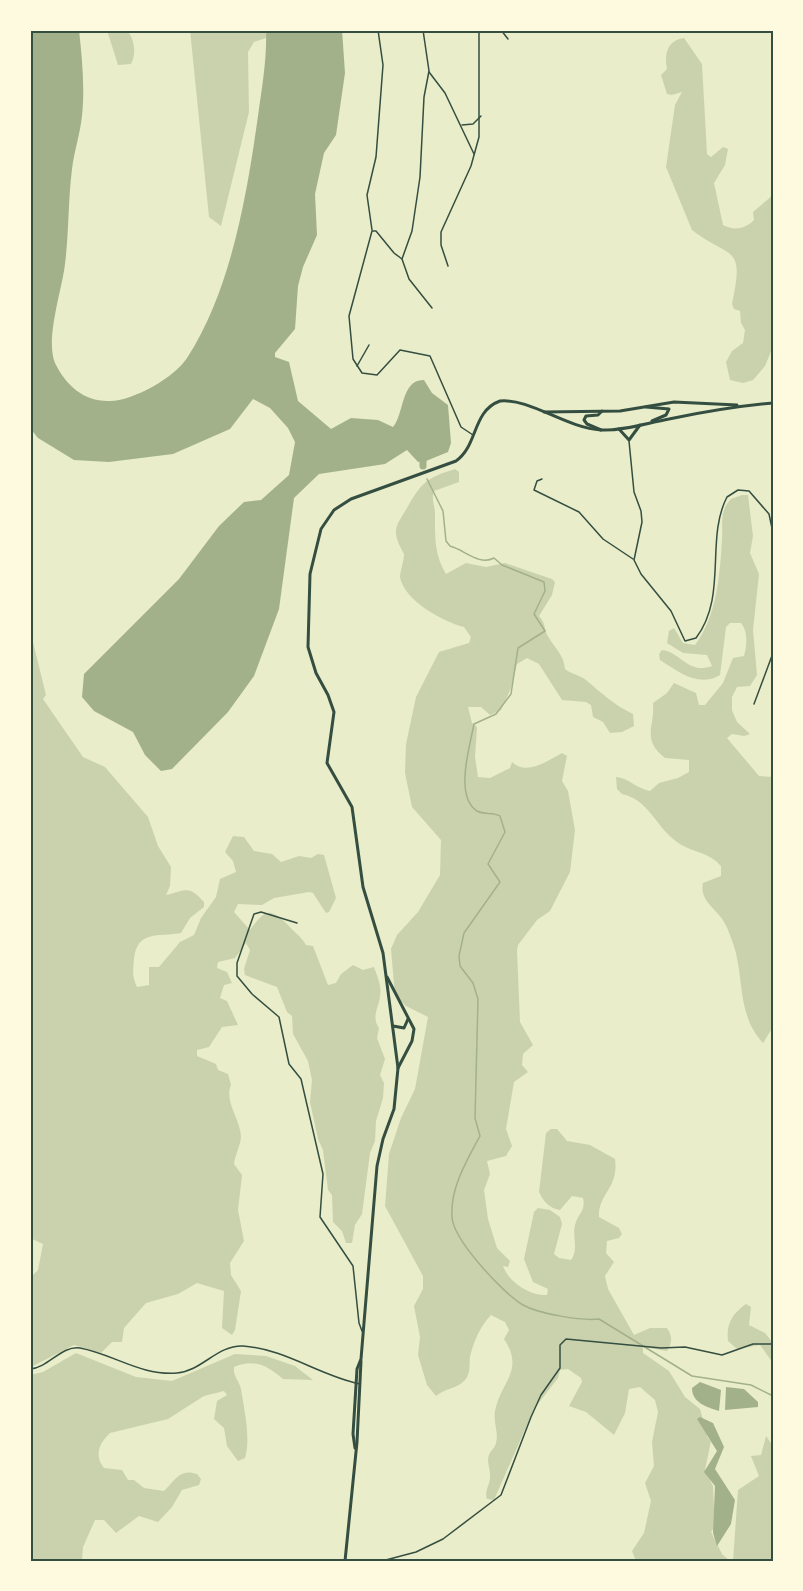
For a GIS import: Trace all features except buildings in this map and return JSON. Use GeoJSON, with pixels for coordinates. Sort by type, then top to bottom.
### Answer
{"type":"FeatureCollection","features":[{"type":"Feature","properties":{"kind":"main road"},"geometry":{"type":"LineString","coordinates":[[345,1561],[377,1166],[383,1139],[394,1109],[398,1068],[379,935],[361,875],[352,807],[327,763],[327,749],[334,721],[333,705],[316,673],[308,647],[312,559],[324,521],[334,510],[351,499],[452,464],[465,453],[483,415],[494,403],[507,400],[573,425],[601,430],[618,429],[744,405]]}},
{"type":"Feature","properties":{"kind":"main road"},"geometry":{"type":"LineString","coordinates":[[539,411],[602,411],[685,402],[744,405],[773,403]]}},
{"type":"Feature","properties":{"kind":"main road"},"geometry":{"type":"LineString","coordinates":[[646,406],[669,409],[666,415],[656,418],[651,423]]}},
{"type":"Feature","properties":{"kind":"main road"},"geometry":{"type":"LineString","coordinates":[[601,430],[586,424],[584,420],[586,416],[598,415],[602,411]]}},
{"type":"Feature","properties":{"kind":"main road"},"geometry":{"type":"LineString","coordinates":[[618,429],[629,440],[640,425]]}},
{"type":"Feature","properties":{"kind":"main road"},"geometry":{"type":"LineString","coordinates":[[386,976],[414,1029],[412,1041],[398,1068]]}},
{"type":"Feature","properties":{"kind":"main road"},"geometry":{"type":"LineString","coordinates":[[393,1026],[404,1028],[409,1017]]}},
{"type":"Feature","properties":{"kind":"main road"},"geometry":{"type":"LineString","coordinates":[[355,1448],[353,1434],[356,1383],[361,1359]]}},
{"type":"Feature","properties":{"kind":"street"},"geometry":{"type":"LineString","coordinates":[[378,30],[382,65],[376,157],[367,195],[372,231],[349,316],[351,348],[357,367],[362,374],[372,376],[380,373],[400,351],[407,350],[430,356],[461,427],[473,435]]}},
{"type":"Feature","properties":{"kind":"street"},"geometry":{"type":"LineString","coordinates":[[402,259],[410,237],[416,207],[429,71],[423,30]]}},
{"type":"Feature","properties":{"kind":"street"},"geometry":{"type":"LineString","coordinates":[[448,266],[441,245],[441,232],[475,156],[481,116],[479,30]]}},
{"type":"Feature","properties":{"kind":"street"},"geometry":{"type":"LineString","coordinates":[[501,30],[508,39]]}},
{"type":"Feature","properties":{"kind":"street"},"geometry":{"type":"LineString","coordinates":[[429,71],[442,89],[475,156]]}},
{"type":"Feature","properties":{"kind":"street"},"geometry":{"type":"LineString","coordinates":[[461,125],[471,125],[481,116]]}},
{"type":"Feature","properties":{"kind":"street"},"geometry":{"type":"LineString","coordinates":[[372,231],[376,231],[402,259],[409,279],[432,308]]}},
{"type":"Feature","properties":{"kind":"street"},"geometry":{"type":"LineString","coordinates":[[357,367],[369,345]]}},
{"type":"Feature","properties":{"kind":"street"},"geometry":{"type":"LineString","coordinates":[[629,440],[634,492],[641,511],[642,522],[634,560]]}},
{"type":"Feature","properties":{"kind":"street"},"geometry":{"type":"LineString","coordinates":[[542,479],[537,481],[534,490],[579,512],[603,539],[634,560],[641,574],[671,611],[683,638],[689,642],[696,638],[702,630],[715,588],[722,513],[727,497],[738,490],[749,491],[769,514],[773,533]]}},
{"type":"Feature","properties":{"kind":"street"},"geometry":{"type":"LineString","coordinates":[[754,704],[773,653]]}},
{"type":"Feature","properties":{"kind":"street"},"geometry":{"type":"LineString","coordinates":[[297,922],[261,912],[254,914],[236,970],[241,983],[274,1011],[283,1026],[289,1064],[301,1079],[318,1146],[324,1182],[320,1217],[353,1266],[359,1323],[363,1332]]}},
{"type":"Feature","properties":{"kind":"street"},"geometry":{"type":"LineString","coordinates":[[382,1561],[417,1552],[443,1539],[501,1495],[541,1395],[560,1368],[560,1345],[566,1339],[640,1346],[693,1347],[722,1355],[753,1344],[773,1344]]}},
{"type":"Feature","properties":{"kind":"street"},"geometry":{"type":"LineString","coordinates":[[30,1369],[39,1368],[66,1352],[79,1348],[150,1371],[176,1373],[196,1367],[218,1352],[245,1346],[281,1354],[333,1377],[361,1384]]}},
{"type":"Feature","properties":{"kind":"shaded area"},"geometry":{"type":"Polygon","coordinates":[[[30,30],[79,30],[83,105],[72,169],[65,264],[52,341],[52,353],[59,371],[77,391],[101,401],[130,397],[153,387],[173,373],[187,358],[215,303],[235,241],[254,146],[264,73],[266,30],[342,30],[345,73],[336,135],[324,153],[315,194],[317,235],[303,267],[298,286],[295,329],[275,353],[275,357],[289,362],[298,401],[331,429],[351,418],[378,420],[393,427],[407,391],[417,381],[424,380],[432,393],[448,405],[451,443],[448,452],[418,462],[407,450],[385,464],[319,474],[294,498],[279,609],[254,676],[228,712],[172,769],[161,771],[145,755],[133,732],[94,711],[82,697],[84,674],[179,579],[219,526],[244,502],[261,500],[289,475],[295,442],[288,428],[270,408],[253,399],[230,429],[173,454],[109,462],[74,460],[38,438],[30,428],[30,30]]]}},
{"type":"Feature","properties":{"kind":"shaded area"},"geometry":{"type":"Polygon","coordinates":[[[107,30],[127,30],[134,46],[131,64],[118,65],[107,30]]]}},
{"type":"Feature","properties":{"kind":"shaded area"},"geometry":{"type":"Polygon","coordinates":[[[190,30],[266,30],[266,38],[254,42],[248,52],[249,112],[221,226],[209,217],[190,30]]]}},
{"type":"Feature","properties":{"kind":"shaded area"},"geometry":{"type":"Polygon","coordinates":[[[684,38],[702,64],[707,154],[711,157],[723,147],[728,149],[725,165],[714,183],[723,225],[739,228],[747,225],[754,220],[753,212],[773,195],[772,349],[765,366],[753,380],[743,383],[730,380],[726,362],[732,351],[743,343],[745,330],[741,323],[740,311],[734,309],[732,304],[737,271],[735,262],[732,255],[692,230],[666,167],[675,105],[682,92],[667,94],[661,75],[667,69],[666,59],[670,45],[684,38]]]}},
{"type":"Feature","properties":{"kind":"shaded area"},"geometry":{"type":"Polygon","coordinates":[[[455,469],[459,472],[459,482],[434,491],[433,497],[436,545],[446,574],[466,563],[486,567],[505,563],[552,579],[555,582],[552,595],[539,616],[547,636],[561,656],[565,669],[584,678],[633,714],[634,726],[622,732],[610,733],[603,722],[593,717],[591,705],[586,702],[562,700],[539,664],[527,658],[517,664],[511,688],[501,710],[490,715],[481,707],[468,707],[472,723],[477,727],[475,757],[478,777],[490,778],[510,768],[512,762],[524,768],[537,766],[562,753],[567,756],[562,781],[568,791],[575,830],[570,872],[550,911],[537,920],[518,945],[520,1022],[533,1045],[523,1054],[522,1065],[528,1072],[514,1082],[506,1129],[512,1146],[506,1156],[487,1161],[490,1174],[484,1190],[488,1219],[497,1248],[510,1261],[508,1267],[503,1266],[510,1278],[528,1291],[547,1295],[548,1289],[533,1282],[524,1259],[534,1212],[538,1208],[550,1210],[560,1217],[562,1224],[554,1254],[559,1258],[571,1260],[575,1252],[574,1229],[584,1203],[583,1198],[572,1196],[560,1210],[550,1206],[539,1192],[546,1133],[551,1129],[557,1129],[567,1141],[590,1145],[615,1159],[614,1177],[602,1202],[599,1217],[619,1228],[622,1234],[619,1238],[607,1241],[606,1253],[614,1262],[605,1276],[608,1289],[634,1335],[650,1328],[667,1328],[669,1331],[671,1340],[667,1351],[643,1347],[643,1353],[669,1371],[685,1397],[700,1409],[708,1438],[711,1441],[705,1470],[713,1486],[715,1527],[711,1532],[722,1554],[730,1561],[636,1561],[632,1551],[644,1533],[651,1501],[645,1483],[654,1466],[652,1442],[658,1412],[655,1400],[640,1387],[629,1389],[625,1413],[614,1435],[586,1412],[569,1406],[582,1382],[581,1378],[568,1369],[560,1370],[558,1378],[534,1409],[494,1500],[487,1499],[486,1493],[490,1480],[488,1458],[497,1439],[495,1411],[512,1368],[510,1350],[504,1339],[509,1330],[505,1322],[491,1315],[476,1339],[467,1377],[462,1383],[436,1396],[427,1385],[418,1355],[420,1337],[414,1306],[423,1289],[423,1276],[385,1206],[389,1154],[401,1118],[415,1089],[428,1017],[406,1006],[395,995],[391,949],[397,935],[418,912],[440,875],[441,840],[412,807],[405,773],[406,744],[416,697],[439,652],[469,643],[471,637],[464,627],[426,609],[403,586],[400,577],[404,554],[397,540],[396,529],[425,482],[455,469]]]}},
{"type":"Feature","properties":{"kind":"shaded area"},"geometry":{"type":"Polygon","coordinates":[[[748,495],[753,536],[750,553],[759,574],[753,630],[757,675],[750,686],[737,687],[732,697],[732,710],[737,722],[750,734],[744,736],[732,734],[727,738],[759,776],[773,777],[773,1027],[763,1043],[754,1032],[745,1008],[737,956],[728,929],[706,900],[702,889],[703,883],[721,876],[721,866],[711,857],[677,842],[645,807],[617,789],[616,777],[650,791],[659,783],[678,778],[689,772],[689,760],[665,758],[653,745],[651,732],[653,703],[667,693],[674,683],[696,693],[699,705],[705,705],[723,683],[733,658],[744,656],[746,639],[741,623],[730,623],[726,627],[720,675],[712,679],[689,677],[660,660],[659,654],[662,650],[669,652],[697,668],[712,666],[707,655],[683,653],[667,643],[669,631],[674,628],[683,643],[695,645],[702,634],[716,594],[723,513],[731,499],[748,495]]]}},
{"type":"Feature","properties":{"kind":"shaded area"},"geometry":{"type":"Polygon","coordinates":[[[30,630],[46,695],[43,699],[83,757],[105,767],[148,817],[158,846],[171,867],[170,886],[166,895],[186,890],[199,896],[204,902],[204,907],[190,918],[181,933],[157,935],[139,943],[133,967],[137,987],[149,985],[149,967],[159,967],[180,942],[194,935],[201,918],[216,897],[220,879],[236,872],[233,861],[225,852],[233,836],[244,837],[254,851],[272,854],[281,862],[299,856],[311,858],[318,854],[324,855],[336,898],[329,912],[326,913],[313,893],[309,892],[274,898],[262,905],[238,904],[234,912],[250,930],[264,914],[273,913],[278,916],[306,945],[313,946],[328,985],[336,983],[341,974],[353,965],[363,970],[374,967],[380,989],[376,1016],[379,1028],[377,1038],[385,1059],[380,1075],[384,1083],[383,1098],[376,1121],[375,1141],[370,1153],[362,1214],[355,1225],[352,1243],[346,1243],[342,1231],[333,1222],[332,1195],[328,1190],[323,1150],[318,1139],[310,1102],[312,1080],[308,1061],[293,1034],[292,1016],[287,1012],[277,987],[245,975],[244,969],[250,950],[246,943],[235,958],[218,962],[217,968],[227,972],[232,983],[224,985],[220,998],[227,1001],[238,1025],[222,1027],[209,1047],[197,1050],[197,1056],[216,1064],[218,1070],[228,1074],[231,1085],[229,1097],[241,1136],[234,1164],[242,1175],[238,1210],[244,1241],[230,1263],[231,1275],[241,1291],[235,1330],[232,1335],[222,1328],[224,1291],[197,1283],[178,1294],[146,1303],[124,1328],[122,1342],[112,1342],[101,1353],[74,1345],[31,1367],[30,1278],[38,1270],[43,1244],[30,1238],[30,630]]]}},
{"type":"Feature","properties":{"kind":"shaded area"},"geometry":{"type":"Polygon","coordinates":[[[746,1304],[751,1307],[749,1325],[765,1333],[773,1343],[773,1363],[760,1345],[737,1349],[728,1341],[731,1320],[746,1304]]]}},
{"type":"Feature","properties":{"kind":"shaded area"},"geometry":{"type":"Polygon","coordinates":[[[76,1353],[136,1377],[172,1381],[235,1354],[266,1356],[295,1366],[313,1380],[283,1379],[272,1370],[254,1363],[234,1367],[234,1373],[241,1389],[247,1433],[245,1458],[238,1461],[227,1446],[224,1428],[214,1419],[217,1401],[227,1395],[224,1391],[204,1396],[168,1419],[110,1433],[99,1450],[99,1459],[104,1468],[122,1470],[128,1480],[134,1480],[144,1488],[164,1491],[178,1476],[186,1473],[197,1474],[201,1479],[199,1485],[182,1490],[172,1507],[158,1522],[139,1516],[116,1533],[104,1520],[95,1520],[83,1547],[82,1561],[30,1561],[30,1375],[43,1372],[76,1353]]]}},
{"type":"Feature","properties":{"kind":"shaded area"},"geometry":{"type":"Polygon","coordinates":[[[700,1382],[721,1390],[719,1411],[697,1401],[692,1388],[700,1382]]]}},
{"type":"Feature","properties":{"kind":"shaded area"},"geometry":{"type":"Polygon","coordinates":[[[726,1387],[744,1389],[758,1402],[758,1407],[725,1410],[726,1387]]]}},
{"type":"Feature","properties":{"kind":"shaded area"},"geometry":{"type":"Polygon","coordinates":[[[700,1417],[713,1423],[724,1447],[715,1469],[735,1500],[731,1524],[717,1546],[713,1533],[715,1486],[704,1472],[717,1451],[697,1419],[700,1417]]]}},
{"type":"Feature","properties":{"kind":"shaded area"},"geometry":{"type":"Polygon","coordinates":[[[766,1436],[773,1446],[773,1561],[733,1561],[738,1490],[759,1476],[751,1456],[761,1455],[766,1436]]]}},
{"type":"Feature","properties":{"kind":"waterway"},"geometry":{"type":"LineString","coordinates":[[423,453],[423,466]]}},
{"type":"Feature","properties":{"kind":"waterway"},"geometry":{"type":"LineString","coordinates":[[427,479],[443,511],[446,541],[450,546],[477,559],[494,558],[502,565],[544,582],[545,591],[534,614],[545,631],[518,648],[511,694],[496,714],[474,724],[465,770],[466,794],[470,804],[477,811],[500,816],[505,832],[488,864],[500,882],[464,933],[459,956],[460,966],[473,983],[478,999],[475,1118],[480,1136],[465,1165],[454,1195],[452,1217],[455,1227],[481,1266],[504,1290],[523,1305],[561,1316],[599,1319],[692,1376],[751,1385],[773,1396]]}}]}
